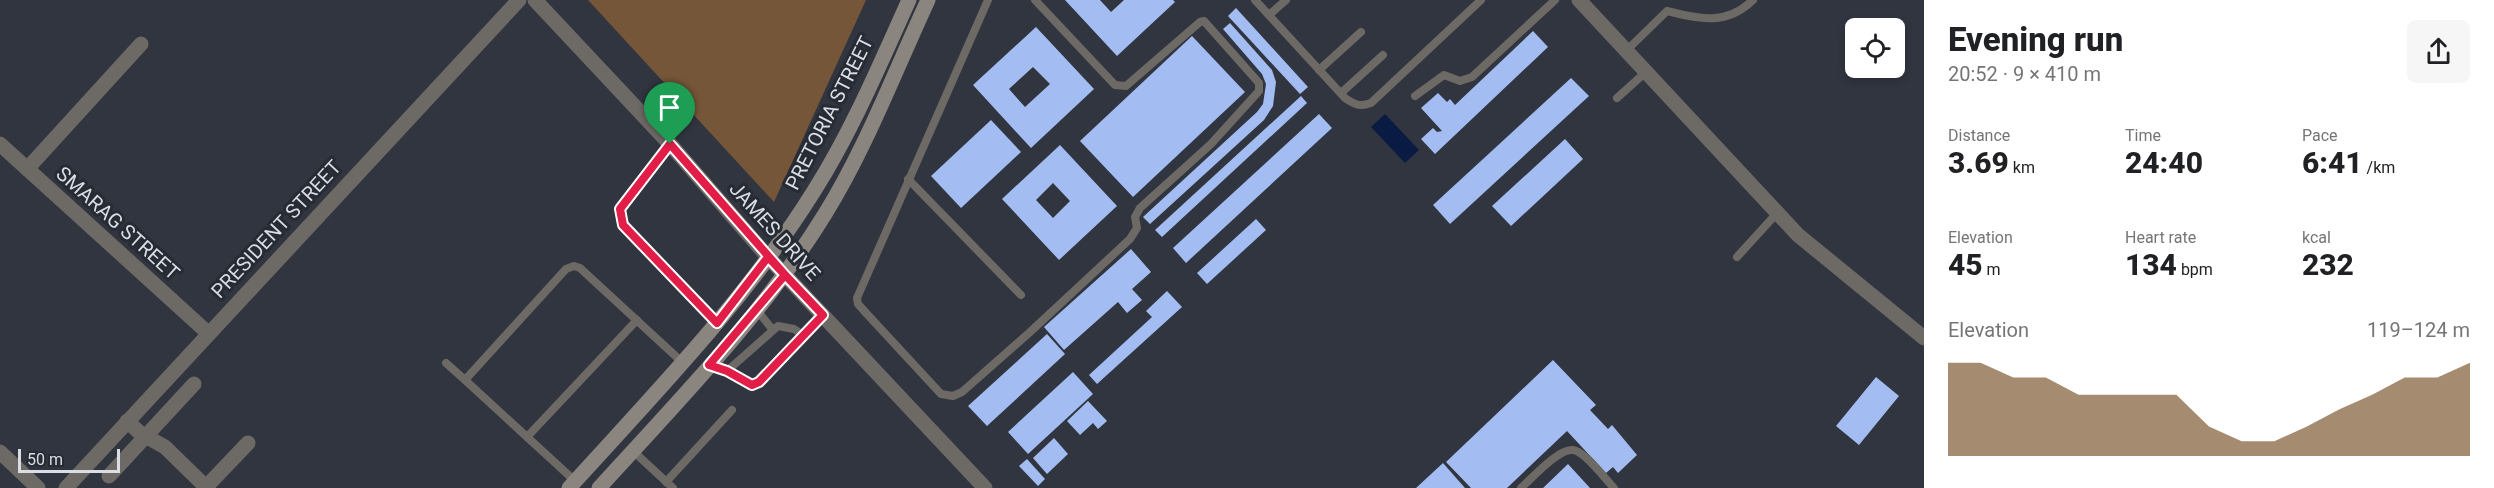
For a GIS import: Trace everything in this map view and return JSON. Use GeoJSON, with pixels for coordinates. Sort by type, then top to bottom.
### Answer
{"type":"FeatureCollection","features":[{"type":"Feature","properties":{"kind":"main road","name":"PRETORIA STREET"},"geometry":{"type":"LineString","coordinates":[[572,484],[717,323],[815,191],[838,151],[909,0]]}},
{"type":"Feature","properties":{"kind":"main road","name":"PRETORIA STREET"},"geometry":{"type":"LineString","coordinates":[[599,488],[709,365],[785,275],[826,214],[851,166],[928,0]]}},
{"type":"Feature","properties":{"kind":"street","name":"PRESIDENT STREET"},"geometry":{"type":"LineString","coordinates":[[66,488],[519,0]]}},
{"type":"Feature","properties":{"kind":"street","name":"JAMES DRIVE"},"geometry":{"type":"LineString","coordinates":[[535,0],[670,144],[768,257],[985,488]]}},
{"type":"Feature","properties":{"kind":"street"},"geometry":{"type":"LineString","coordinates":[[1579,0],[1798,235],[1924,338]]}},
{"type":"Feature","properties":{"kind":"street"},"geometry":{"type":"LineString","coordinates":[[27,169],[141,44]]}},
{"type":"Feature","properties":{"kind":"street","name":"SMARAG STREET"},"geometry":{"type":"LineString","coordinates":[[1,147],[208,333]]}},
{"type":"Feature","properties":{"kind":"street"},"geometry":{"type":"LineString","coordinates":[[109,476],[194,384]]}},
{"type":"Feature","properties":{"kind":"street"},"geometry":{"type":"LineString","coordinates":[[127,421],[165,447],[206,487],[248,443]]}},
{"type":"Feature","properties":{"kind":"street"},"geometry":{"type":"LineString","coordinates":[[0,452],[38,488]]}},
{"type":"Feature","properties":{"kind":"lane"},"geometry":{"type":"LineString","coordinates":[[988,0],[857,298],[858,304],[941,394],[953,396],[962,392],[1029,333],[1130,238],[1137,228],[1135,217],[1140,208],[1211,144],[1259,91],[1259,83],[1204,21],[1126,86],[1115,85],[1035,0]]}},
{"type":"Feature","properties":{"kind":"lane"},"geometry":{"type":"LineString","coordinates":[[1255,0],[1341,93],[1354,104],[1363,106],[1371,103],[1481,0]]}},
{"type":"Feature","properties":{"kind":"lane"},"geometry":{"type":"LineString","coordinates":[[1269,15],[1286,0]]}},
{"type":"Feature","properties":{"kind":"lane"},"geometry":{"type":"LineString","coordinates":[[1415,96],[1444,75],[1460,81],[1472,77],[1555,0]]}},
{"type":"Feature","properties":{"kind":"lane"},"geometry":{"type":"LineString","coordinates":[[1627,50],[1667,11],[1704,20],[1729,16],[1745,8],[1753,0]]}},
{"type":"Feature","properties":{"kind":"lane"},"geometry":{"type":"LineString","coordinates":[[1319,70],[1361,32]]}},
{"type":"Feature","properties":{"kind":"lane"},"geometry":{"type":"LineString","coordinates":[[1341,93],[1383,55]]}},
{"type":"Feature","properties":{"kind":"lane"},"geometry":{"type":"LineString","coordinates":[[1617,98],[1647,71]]}},
{"type":"Feature","properties":{"kind":"lane"},"geometry":{"type":"LineString","coordinates":[[670,144],[620,209],[620,216],[629,231],[717,323]]}},
{"type":"Feature","properties":{"kind":"lane"},"geometry":{"type":"LineString","coordinates":[[908,179],[1021,295]]}},
{"type":"Feature","properties":{"kind":"lane"},"geometry":{"type":"LineString","coordinates":[[1737,257],[1778,212]]}},
{"type":"Feature","properties":{"kind":"lane"},"geometry":{"type":"LineString","coordinates":[[465,380],[566,270],[574,266],[580,268],[682,362]]}},
{"type":"Feature","properties":{"kind":"lane"},"geometry":{"type":"LineString","coordinates":[[757,310],[772,330]]}},
{"type":"Feature","properties":{"kind":"lane"},"geometry":{"type":"LineString","coordinates":[[709,365],[727,371],[752,385],[759,382],[823,315]]}},
{"type":"Feature","properties":{"kind":"lane"},"geometry":{"type":"LineString","coordinates":[[527,437],[637,320]]}},
{"type":"Feature","properties":{"kind":"lane"},"geometry":{"type":"LineString","coordinates":[[727,371],[772,330],[782,325],[803,335]]}},
{"type":"Feature","properties":{"kind":"lane"},"geometry":{"type":"LineString","coordinates":[[446,363],[527,437],[572,484]]}},
{"type":"Feature","properties":{"kind":"lane"},"geometry":{"type":"LineString","coordinates":[[633,451],[669,485],[732,410]]}},
{"type":"Feature","properties":{"kind":"lane"},"geometry":{"type":"LineString","coordinates":[[1521,488],[1562,452],[1573,450],[1583,454],[1614,488]]}},
{"type":"Feature","properties":{"kind":"shaded area"},"geometry":{"type":"Polygon","coordinates":[[[588,0],[866,0],[774,202],[588,0]]]}},
{"type":"Feature","properties":{"kind":"water"},"geometry":{"type":"Polygon","coordinates":[[[1385,114],[1419,150],[1405,163],[1371,127],[1385,114]]]}},
{"type":"Feature","properties":{"kind":"building"},"geometry":{"type":"Polygon","coordinates":[[[1065,0],[1100,0],[1111,12],[1124,0],[1173,0],[1175,2],[1117,56],[1065,0]]]}},
{"type":"Feature","properties":{"kind":"building"},"geometry":{"type":"Polygon","coordinates":[[[1236,8],[1308,87],[1300,94],[1228,16],[1236,8]]]}},
{"type":"Feature","properties":{"kind":"building"},"geometry":{"type":"Polygon","coordinates":[[[1230,23],[1272,70],[1276,82],[1273,106],[1264,120],[1150,224],[1143,217],[1263,104],[1266,84],[1262,74],[1223,29],[1230,23]]]}},
{"type":"Feature","properties":{"kind":"building"},"geometry":{"type":"Polygon","coordinates":[[[1036,27],[1094,89],[1031,148],[973,85],[1036,27]],[[1033,67],[1009,89],[1025,107],[1050,84],[1033,67]]]}},
{"type":"Feature","properties":{"kind":"building"},"geometry":{"type":"Polygon","coordinates":[[[1533,31],[1548,47],[1435,154],[1421,139],[1433,128],[1437,132],[1442,131],[1421,108],[1438,93],[1447,102],[1450,99],[1455,105],[1533,31]]]}},
{"type":"Feature","properties":{"kind":"building"},"geometry":{"type":"Polygon","coordinates":[[[1192,36],[1245,92],[1133,197],[1080,141],[1192,36]]]}},
{"type":"Feature","properties":{"kind":"building"},"geometry":{"type":"Polygon","coordinates":[[[1571,78],[1589,96],[1450,224],[1433,205],[1571,78]]]}},
{"type":"Feature","properties":{"kind":"building"},"geometry":{"type":"Polygon","coordinates":[[[1301,96],[1307,103],[1162,237],[1155,230],[1301,96]]]}},
{"type":"Feature","properties":{"kind":"building"},"geometry":{"type":"Polygon","coordinates":[[[1319,114],[1332,128],[1186,263],[1173,248],[1319,114]]]}},
{"type":"Feature","properties":{"kind":"building"},"geometry":{"type":"Polygon","coordinates":[[[991,120],[1021,152],[961,208],[931,176],[991,120]]]}},
{"type":"Feature","properties":{"kind":"building"},"geometry":{"type":"Polygon","coordinates":[[[1565,139],[1583,159],[1511,226],[1492,206],[1565,139]]]}},
{"type":"Feature","properties":{"kind":"building"},"geometry":{"type":"Polygon","coordinates":[[[1060,145],[1117,206],[1059,260],[1002,199],[1060,145]],[[1053,183],[1036,200],[1053,218],[1070,201],[1053,183]]]}},
{"type":"Feature","properties":{"kind":"building"},"geometry":{"type":"Polygon","coordinates":[[[1256,219],[1266,230],[1207,284],[1197,273],[1256,219]]]}},
{"type":"Feature","properties":{"kind":"building"},"geometry":{"type":"Polygon","coordinates":[[[1131,249],[1151,272],[1132,289],[1142,300],[1127,313],[1118,302],[1064,350],[1044,327],[1131,249]]]}},
{"type":"Feature","properties":{"kind":"building"},"geometry":{"type":"Polygon","coordinates":[[[1167,291],[1182,307],[1097,384],[1089,375],[1152,317],[1146,311],[1167,291]]]}},
{"type":"Feature","properties":{"kind":"building"},"geometry":{"type":"Polygon","coordinates":[[[1047,334],[1065,354],[987,426],[968,406],[1047,334]]]}},
{"type":"Feature","properties":{"kind":"building"},"geometry":{"type":"Polygon","coordinates":[[[1553,360],[1596,405],[1590,410],[1608,429],[1612,425],[1637,455],[1618,473],[1613,467],[1606,473],[1567,431],[1507,488],[1471,488],[1446,462],[1553,360]]]}},
{"type":"Feature","properties":{"kind":"building"},"geometry":{"type":"Polygon","coordinates":[[[1073,372],[1093,394],[1028,454],[1008,432],[1073,372]]]}},
{"type":"Feature","properties":{"kind":"building"},"geometry":{"type":"Polygon","coordinates":[[[1876,377],[1899,396],[1859,445],[1836,426],[1876,377]]]}},
{"type":"Feature","properties":{"kind":"building"},"geometry":{"type":"Polygon","coordinates":[[[1088,401],[1107,421],[1098,429],[1093,423],[1080,435],[1067,421],[1088,401]]]}},
{"type":"Feature","properties":{"kind":"building"},"geometry":{"type":"Polygon","coordinates":[[[1054,438],[1068,454],[1047,474],[1033,458],[1054,438]]]}},
{"type":"Feature","properties":{"kind":"building"},"geometry":{"type":"Polygon","coordinates":[[[1027,459],[1045,479],[1038,486],[1019,466],[1027,459]]]}},
{"type":"Feature","properties":{"kind":"building"},"geometry":{"type":"Polygon","coordinates":[[[1443,463],[1465,488],[1416,488],[1443,463]]]}},
{"type":"Feature","properties":{"kind":"building"},"geometry":{"type":"Polygon","coordinates":[[[1568,464],[1590,488],[1543,488],[1568,464]]]}},
{"type":"Feature","properties":{"kind":"route"},"geometry":{"type":"LineString","coordinates":[[670,144],[620,209],[623,225],[717,323],[768,257],[823,315],[759,382],[752,385],[727,371],[709,365],[785,275],[768,257],[670,144]]}}]}
